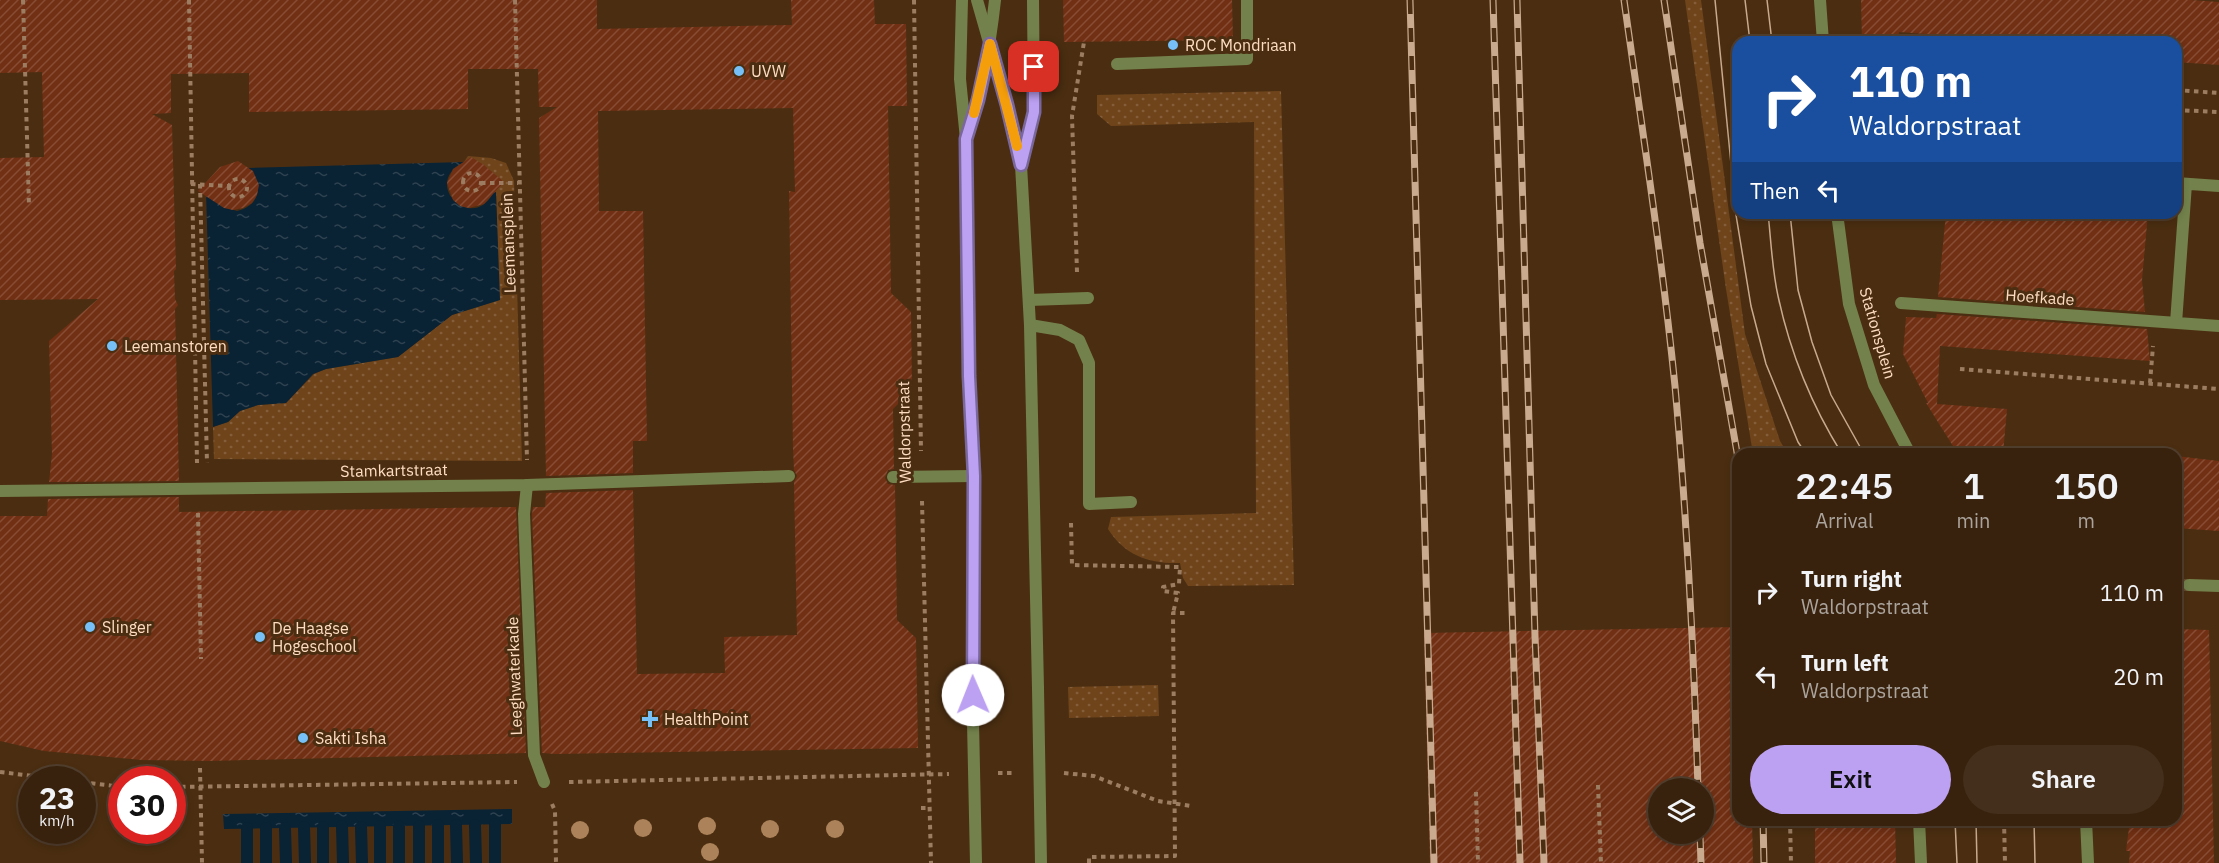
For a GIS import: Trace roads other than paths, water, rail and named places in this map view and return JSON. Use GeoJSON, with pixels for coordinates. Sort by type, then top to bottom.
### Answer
{"type":"FeatureCollection","features":[{"type":"Feature","properties":{"kind":"street"},"geometry":{"type":"LineString","coordinates":[[962,0],[960,79],[966,139],[969,376],[974,476],[972,675],[976,863]]}},
{"type":"Feature","properties":{"kind":"street"},"geometry":{"type":"LineString","coordinates":[[977,0],[1007,105],[1021,165],[1030,324],[1041,863]]}},
{"type":"Feature","properties":{"kind":"street"},"geometry":{"type":"LineString","coordinates":[[966,139],[978,100],[990,44],[995,0]]}},
{"type":"Feature","properties":{"kind":"street"},"geometry":{"type":"LineString","coordinates":[[1021,165],[1034,112],[1033,0]]}},
{"type":"Feature","properties":{"kind":"street"},"geometry":{"type":"LineString","coordinates":[[1117,64],[1248,59],[1247,0]]}},
{"type":"Feature","properties":{"kind":"street"},"geometry":{"type":"LineString","coordinates":[[1820,0],[1823,36]]}},
{"type":"Feature","properties":{"kind":"street"},"geometry":{"type":"LineString","coordinates":[[2182,184],[2219,186]]}},
{"type":"Feature","properties":{"kind":"street","name":"Stationsplein"},"geometry":{"type":"LineString","coordinates":[[1838,219],[1849,304],[1874,385],[1907,448]]}},
{"type":"Feature","properties":{"kind":"street"},"geometry":{"type":"LineString","coordinates":[[2176,323],[2180,219]]}},
{"type":"Feature","properties":{"kind":"street"},"geometry":{"type":"LineString","coordinates":[[1029,300],[1083,298]]}},
{"type":"Feature","properties":{"kind":"street","name":"Hoefkade"},"geometry":{"type":"LineString","coordinates":[[1901,303],[2219,326]]}},
{"type":"Feature","properties":{"kind":"street"},"geometry":{"type":"LineString","coordinates":[[1030,324],[1060,330],[1079,340],[1089,363],[1089,504],[1131,502]]}},
{"type":"Feature","properties":{"kind":"street","name":"Stamkartstraat"},"geometry":{"type":"LineString","coordinates":[[0,491],[527,485],[789,476]]}},
{"type":"Feature","properties":{"kind":"street"},"geometry":{"type":"LineString","coordinates":[[893,477],[974,476]]}},
{"type":"Feature","properties":{"kind":"street","name":"Leeghwaterkade"},"geometry":{"type":"LineString","coordinates":[[527,485],[524,514],[534,755],[544,782]]}},
{"type":"Feature","properties":{"kind":"street"},"geometry":{"type":"LineString","coordinates":[[2189,585],[2219,586]]}},
{"type":"Feature","properties":{"kind":"street"},"geometry":{"type":"LineString","coordinates":[[1919,826],[1921,863]]}},
{"type":"Feature","properties":{"kind":"street"},"geometry":{"type":"LineString","coordinates":[[2086,826],[2088,863]]}},
{"type":"Feature","properties":{"kind":"water"},"geometry":{"type":"Polygon","coordinates":[[[464,162],[452,171],[447,182],[454,201],[463,207],[474,208],[484,204],[496,192],[500,300],[452,315],[398,357],[326,369],[313,374],[286,403],[258,405],[240,411],[228,422],[213,427],[206,192],[221,206],[237,211],[251,204],[257,194],[256,181],[248,168],[464,162]]]}},
{"type":"Feature","properties":{"kind":"water"},"geometry":{"type":"Polygon","coordinates":[[[512,809],[512,824],[224,829],[223,814],[512,809]]]}},
{"type":"Feature","properties":{"kind":"waterway"},"geometry":{"type":"LineString","coordinates":[[495,824],[495,863]]}},
{"type":"Feature","properties":{"kind":"waterway"},"geometry":{"type":"LineString","coordinates":[[438,825],[438,863]]}},
{"type":"Feature","properties":{"kind":"waterway"},"geometry":{"type":"LineString","coordinates":[[456,825],[457,863]]}},
{"type":"Feature","properties":{"kind":"waterway"},"geometry":{"type":"LineString","coordinates":[[475,825],[476,863]]}},
{"type":"Feature","properties":{"kind":"waterway"},"geometry":{"type":"LineString","coordinates":[[342,826],[343,863]]}},
{"type":"Feature","properties":{"kind":"waterway"},"geometry":{"type":"LineString","coordinates":[[380,826],[380,863]]}},
{"type":"Feature","properties":{"kind":"waterway"},"geometry":{"type":"LineString","coordinates":[[399,826],[399,863]]}},
{"type":"Feature","properties":{"kind":"waterway"},"geometry":{"type":"LineString","coordinates":[[419,826],[419,863]]}},
{"type":"Feature","properties":{"kind":"waterway"},"geometry":{"type":"LineString","coordinates":[[304,827],[305,863]]}},
{"type":"Feature","properties":{"kind":"waterway"},"geometry":{"type":"LineString","coordinates":[[323,827],[323,863]]}},
{"type":"Feature","properties":{"kind":"waterway"},"geometry":{"type":"LineString","coordinates":[[361,827],[362,863]]}},
{"type":"Feature","properties":{"kind":"waterway"},"geometry":{"type":"LineString","coordinates":[[247,828],[247,863]]}},
{"type":"Feature","properties":{"kind":"waterway"},"geometry":{"type":"LineString","coordinates":[[266,828],[266,863]]}},
{"type":"Feature","properties":{"kind":"waterway"},"geometry":{"type":"LineString","coordinates":[[285,828],[286,863]]}},
{"type":"Feature","properties":{"kind":"tunnel"},"geometry":{"type":"LineString","coordinates":[[2182,585],[2189,585]]}},
{"type":"Feature","properties":{"kind":"tram line"},"geometry":{"type":"LineString","coordinates":[[1715,0],[1732,174]]}},
{"type":"Feature","properties":{"kind":"tram line"},"geometry":{"type":"LineString","coordinates":[[1745,0],[1749,36]]}},
{"type":"Feature","properties":{"kind":"tram line"},"geometry":{"type":"LineString","coordinates":[[1767,0],[1771,36]]}},
{"type":"Feature","properties":{"kind":"tram line"},"geometry":{"type":"LineString","coordinates":[[1737,219],[1751,306],[1766,364],[1802,448]]}},
{"type":"Feature","properties":{"kind":"tram line"},"geometry":{"type":"LineString","coordinates":[[1769,219],[1776,286],[1789,338],[1803,378],[1838,448]]}},
{"type":"Feature","properties":{"kind":"tram line"},"geometry":{"type":"LineString","coordinates":[[1791,219],[1798,290],[1812,342],[1831,395],[1861,448]]}},
{"type":"Feature","properties":{"kind":"tram line"},"geometry":{"type":"LineString","coordinates":[[1955,826],[1957,863]]}},
{"type":"Feature","properties":{"kind":"tram line"},"geometry":{"type":"LineString","coordinates":[[1976,826],[1977,863]]}},
{"type":"Feature","properties":{"kind":"tram line"},"geometry":{"type":"LineString","coordinates":[[2034,826],[2035,863]]}},
{"type":"Feature","properties":{"kind":"railway"},"geometry":{"type":"LineString","coordinates":[[1410,0],[1434,863]]}},
{"type":"Feature","properties":{"kind":"railway"},"geometry":{"type":"LineString","coordinates":[[1493,0],[1520,863]]}},
{"type":"Feature","properties":{"kind":"railway"},"geometry":{"type":"LineString","coordinates":[[1517,0],[1535,636],[1544,863]]}},
{"type":"Feature","properties":{"kind":"railway"},"geometry":{"type":"LineString","coordinates":[[1624,0],[1658,241],[1675,386],[1690,587],[1698,778]]}},
{"type":"Feature","properties":{"kind":"railway"},"geometry":{"type":"LineString","coordinates":[[1664,0],[1700,243],[1736,448]]}},
{"type":"Feature","properties":{"kind":"railway"},"geometry":{"type":"LineString","coordinates":[[1763,826],[1764,863]]}},
{"type":"Feature","properties":{"kind":"railway"},"geometry":{"type":"LineString","coordinates":[[1700,844],[1701,863]]}},
{"type":"Feature","properties":{"kind":"place","name":"ROC Mondriaan"},"geometry":{"type":"Point","coordinates":[1173,45]}},
{"type":"Feature","properties":{"kind":"place","name":"UVW"},"geometry":{"type":"Point","coordinates":[739,71]}},
{"type":"Feature","properties":{"kind":"place","name":"Leemanstoren"},"geometry":{"type":"Point","coordinates":[112,346]}},
{"type":"Feature","properties":{"kind":"place","name":"Slinger"},"geometry":{"type":"Point","coordinates":[90,627]}},
{"type":"Feature","properties":{"kind":"place","name":"De Haagse Hogeschool"},"geometry":{"type":"Point","coordinates":[260,637]}},
{"type":"Feature","properties":{"kind":"place","name":"HealthPoint"},"geometry":{"type":"Point","coordinates":[650,719]}},
{"type":"Feature","properties":{"kind":"place","name":"Sakti Isha"},"geometry":{"type":"Point","coordinates":[303,738]}}]}
